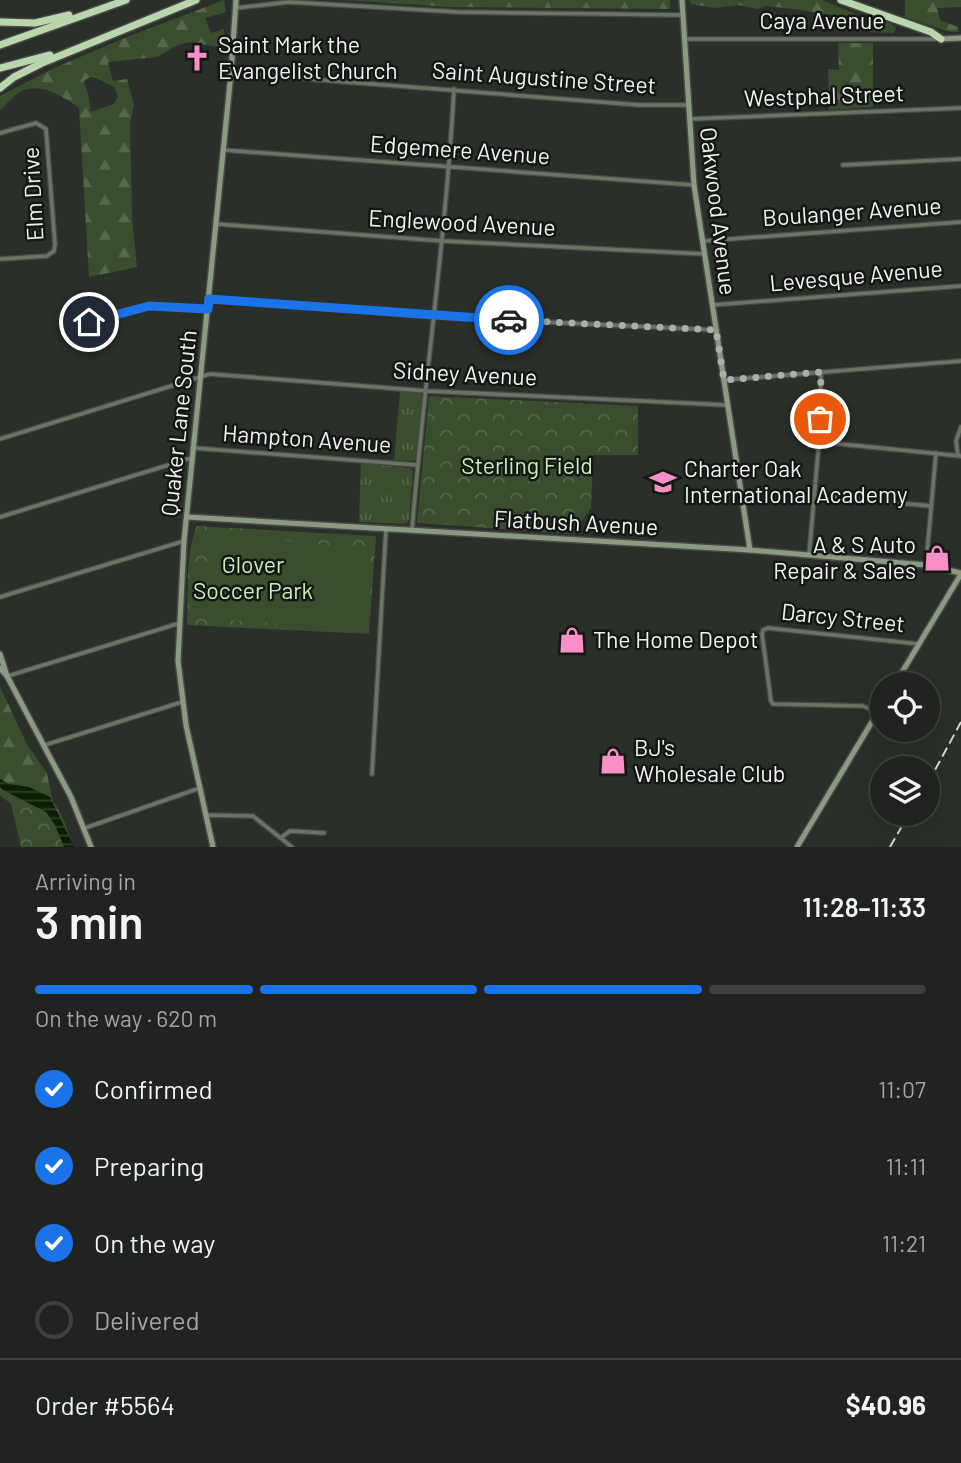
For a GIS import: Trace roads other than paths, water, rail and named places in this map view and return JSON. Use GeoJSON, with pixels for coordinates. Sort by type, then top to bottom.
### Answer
{"type":"FeatureCollection","features":[{"type":"Feature","properties":{"kind":"highway"},"geometry":{"type":"LineString","coordinates":[[0,45],[126,0]]}},
{"type":"Feature","properties":{"kind":"highway"},"geometry":{"type":"LineString","coordinates":[[0,88],[33,67],[196,0]]}},
{"type":"Feature","properties":{"kind":"highway"},"geometry":{"type":"LineString","coordinates":[[841,0],[931,32],[940,38]]}},
{"type":"Feature","properties":{"kind":"highway"},"geometry":{"type":"LineString","coordinates":[[0,22],[35,23],[97,10]]}},
{"type":"Feature","properties":{"kind":"highway"},"geometry":{"type":"LineString","coordinates":[[0,68],[81,47]]}},
{"type":"Feature","properties":{"kind":"main road","name":"Quaker Lane South"},"geometry":{"type":"LineString","coordinates":[[213,847],[182,702],[178,670],[184,541],[236,0]]}},
{"type":"Feature","properties":{"kind":"main road","name":"Oakwood Avenue"},"geometry":{"type":"LineString","coordinates":[[682,0],[694,185],[750,550]]}},
{"type":"Feature","properties":{"kind":"main road","name":"Caya Avenue"},"geometry":{"type":"LineString","coordinates":[[940,38],[961,38]]}},
{"type":"Feature","properties":{"kind":"main road","name":"Flatbush Avenue"},"geometry":{"type":"LineString","coordinates":[[187,517],[750,550],[926,565],[961,573]]}},
{"type":"Feature","properties":{"kind":"main road"},"geometry":{"type":"LineString","coordinates":[[901,672],[961,573]]}},
{"type":"Feature","properties":{"kind":"main road"},"geometry":{"type":"LineString","coordinates":[[0,654],[7,676],[45,745],[85,828],[91,847]]}},
{"type":"Feature","properties":{"kind":"main road"},"geometry":{"type":"LineString","coordinates":[[0,668],[7,676]]}},
{"type":"Feature","properties":{"kind":"main road"},"geometry":{"type":"LineString","coordinates":[[797,847],[870,725]]}},
{"type":"Feature","properties":{"kind":"street"},"geometry":{"type":"LineString","coordinates":[[236,8],[289,2],[471,12],[682,15]]}},
{"type":"Feature","properties":{"kind":"street","name":"Caya Avenue"},"geometry":{"type":"LineString","coordinates":[[684,39],[940,38]]}},
{"type":"Feature","properties":{"kind":"street","name":"Saint Augustine Street"},"geometry":{"type":"LineString","coordinates":[[231,73],[639,105],[687,105]]}},
{"type":"Feature","properties":{"kind":"street"},"geometry":{"type":"LineString","coordinates":[[412,531],[417,465],[436,317],[450,167],[454,89]]}},
{"type":"Feature","properties":{"kind":"street","name":"Westphal Street"},"geometry":{"type":"LineString","coordinates":[[688,119],[961,108]]}},
{"type":"Feature","properties":{"kind":"street","name":"Elm Drive"},"geometry":{"type":"LineString","coordinates":[[0,133],[36,123],[46,129],[55,244],[53,253],[47,256],[0,259]]}},
{"type":"Feature","properties":{"kind":"street","name":"Edgemere Avenue"},"geometry":{"type":"LineString","coordinates":[[223,150],[694,185]]}},
{"type":"Feature","properties":{"kind":"street"},"geometry":{"type":"LineString","coordinates":[[843,165],[961,159]]}},
{"type":"Feature","properties":{"kind":"street","name":"Boulanger Avenue"},"geometry":{"type":"LineString","coordinates":[[704,241],[961,222]]}},
{"type":"Feature","properties":{"kind":"street","name":"Englewood Avenue"},"geometry":{"type":"LineString","coordinates":[[216,224],[443,241],[705,254]]}},
{"type":"Feature","properties":{"kind":"street","name":"Levesque Avenue"},"geometry":{"type":"LineString","coordinates":[[713,305],[961,286]]}},
{"type":"Feature","properties":{"kind":"street"},"geometry":{"type":"LineString","coordinates":[[209,299],[436,317],[716,330]]}},
{"type":"Feature","properties":{"kind":"street"},"geometry":{"type":"LineString","coordinates":[[68,328],[141,307],[164,305],[208,309]]}},
{"type":"Feature","properties":{"kind":"street"},"geometry":{"type":"LineString","coordinates":[[724,380],[961,361]]}},
{"type":"Feature","properties":{"kind":"street"},"geometry":{"type":"LineString","coordinates":[[809,555],[819,442],[821,372]]}},
{"type":"Feature","properties":{"kind":"street","name":"Sidney Avenue"},"geometry":{"type":"LineString","coordinates":[[0,439],[210,374],[427,391],[727,405]]}},
{"type":"Feature","properties":{"kind":"street"},"geometry":{"type":"LineString","coordinates":[[819,442],[959,455],[956,441],[961,427]]}},
{"type":"Feature","properties":{"kind":"street","name":"Hampton Avenue"},"geometry":{"type":"LineString","coordinates":[[194,448],[417,465]]}},
{"type":"Feature","properties":{"kind":"street"},"geometry":{"type":"LineString","coordinates":[[926,565],[936,453]]}},
{"type":"Feature","properties":{"kind":"street"},"geometry":{"type":"LineString","coordinates":[[0,517],[193,457]]}},
{"type":"Feature","properties":{"kind":"street"},"geometry":{"type":"LineString","coordinates":[[814,495],[931,506]]}},
{"type":"Feature","properties":{"kind":"street"},"geometry":{"type":"LineString","coordinates":[[372,774],[386,529]]}},
{"type":"Feature","properties":{"kind":"street"},"geometry":{"type":"LineString","coordinates":[[0,597],[184,541]]}},
{"type":"Feature","properties":{"kind":"street"},"geometry":{"type":"LineString","coordinates":[[7,676],[180,623]]}},
{"type":"Feature","properties":{"kind":"street","name":"Darcy Street"},"geometry":{"type":"LineString","coordinates":[[870,709],[863,706],[773,704],[763,629],[919,643]]}},
{"type":"Feature","properties":{"kind":"street"},"geometry":{"type":"LineString","coordinates":[[45,745],[182,702]]}},
{"type":"Feature","properties":{"kind":"street"},"geometry":{"type":"LineString","coordinates":[[85,828],[200,788]]}},
{"type":"Feature","properties":{"kind":"street"},"geometry":{"type":"LineString","coordinates":[[206,815],[253,816],[292,847]]}},
{"type":"Feature","properties":{"kind":"street"},"geometry":{"type":"LineString","coordinates":[[282,837],[290,831],[324,833]]}},
{"type":"Feature","properties":{"kind":"railway"},"geometry":{"type":"LineString","coordinates":[[940,761],[961,722]]}},
{"type":"Feature","properties":{"kind":"railway"},"geometry":{"type":"LineString","coordinates":[[890,847],[902,826]]}},
{"type":"Feature","properties":{"kind":"place","name":"Saint Mark the Evangelist Church"},"geometry":{"type":"Point","coordinates":[197,58]}},
{"type":"Feature","properties":{"kind":"place","name":"Charter Oak International Academy"},"geometry":{"type":"Point","coordinates":[663,482]}},
{"type":"Feature","properties":{"kind":"place","name":"A & S Auto Repair & Sales"},"geometry":{"type":"Point","coordinates":[937,558]}},
{"type":"Feature","properties":{"kind":"place","name":"The Home Depot"},"geometry":{"type":"Point","coordinates":[572,640]}},
{"type":"Feature","properties":{"kind":"place","name":"BJ's Wholesale Club"},"geometry":{"type":"Point","coordinates":[613,761]}},
{"type":"Feature","properties":{"kind":"park label","name":"Sterling Field"},"geometry":{"type":"Point","coordinates":[527,466]}},
{"type":"Feature","properties":{"kind":"park label","name":"Glover Soccer Park"},"geometry":{"type":"Point","coordinates":[253,578]}}]}
